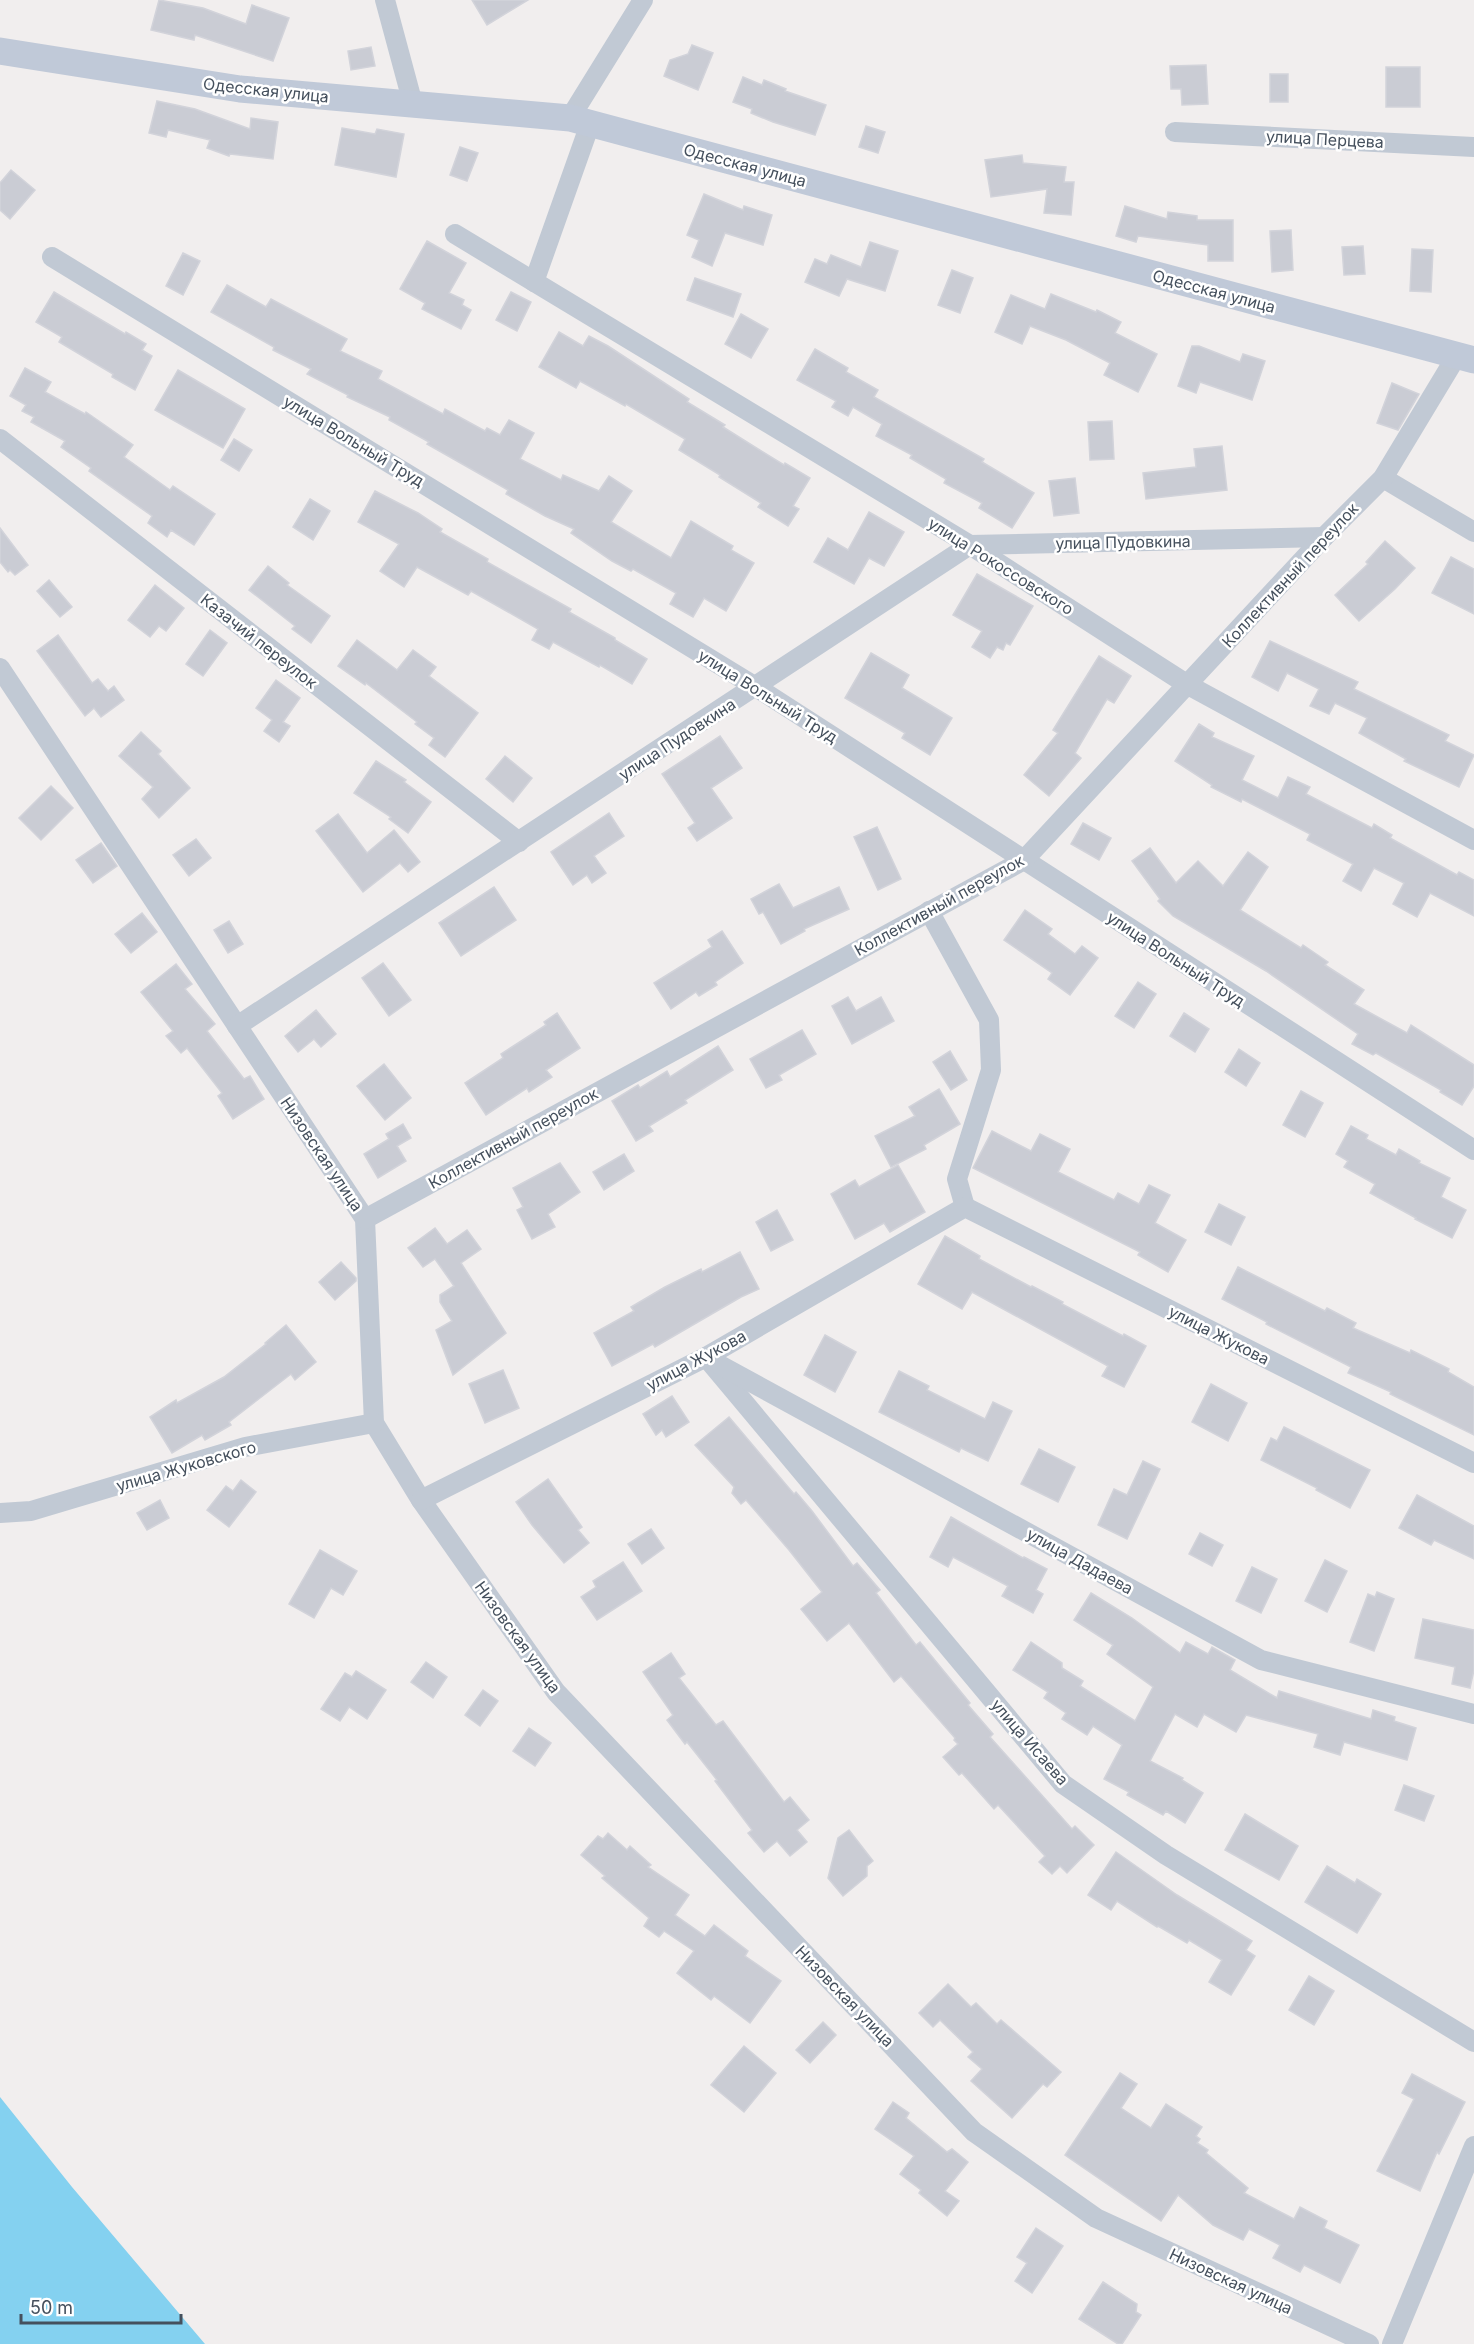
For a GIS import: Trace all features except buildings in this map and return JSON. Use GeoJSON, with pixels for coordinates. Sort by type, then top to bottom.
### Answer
{"type":"FeatureCollection","features":[{"type":"Feature","properties":{"kind":"main road","name":"Одесская улица"},"geometry":{"type":"LineString","coordinates":[[0,51],[240,89],[580,121],[1465,358]]}},
{"type":"Feature","properties":{"kind":"street"},"geometry":{"type":"LineString","coordinates":[[385,0],[413,104]]}},
{"type":"Feature","properties":{"kind":"street"},"geometry":{"type":"LineString","coordinates":[[534,282],[580,121],[643,0]]}},
{"type":"Feature","properties":{"kind":"street","name":"улица Перцева"},"geometry":{"type":"LineString","coordinates":[[1175,132],[1474,147]]}},
{"type":"Feature","properties":{"kind":"street","name":"улица Рокоссовского"},"geometry":{"type":"LineString","coordinates":[[454,234],[970,545],[1188,684],[1474,840]]}},
{"type":"Feature","properties":{"kind":"street","name":"улица Вольный Труд"},"geometry":{"type":"LineString","coordinates":[[52,257],[756,687],[1474,1150]]}},
{"type":"Feature","properties":{"kind":"street","name":"Коллективный переулок"},"geometry":{"type":"LineString","coordinates":[[365,1219],[1024,860],[1324,537],[1383,478],[1465,358]]}},
{"type":"Feature","properties":{"kind":"street","name":"Казачий переулок"},"geometry":{"type":"LineString","coordinates":[[0,439],[519,842]]}},
{"type":"Feature","properties":{"kind":"street"},"geometry":{"type":"LineString","coordinates":[[1383,478],[1474,532]]}},
{"type":"Feature","properties":{"kind":"street","name":"улица Пудовкина"},"geometry":{"type":"LineString","coordinates":[[237,1026],[970,545],[1324,537]]}},
{"type":"Feature","properties":{"kind":"street","name":"Низовская улица"},"geometry":{"type":"LineString","coordinates":[[0,668],[365,1219],[374,1423],[421,1500],[556,1692],[974,2132],[1096,2218],[1369,2344]]}},
{"type":"Feature","properties":{"kind":"street"},"geometry":{"type":"LineString","coordinates":[[929,911],[989,1020],[991,1070],[957,1179],[965,1207]]}},
{"type":"Feature","properties":{"kind":"street","name":"улица Жукова"},"geometry":{"type":"LineString","coordinates":[[421,1500],[706,1357],[965,1207],[1474,1463]]}},
{"type":"Feature","properties":{"kind":"street","name":"улица Дадаева"},"geometry":{"type":"LineString","coordinates":[[706,1357],[1261,1660],[1474,1714]]}},
{"type":"Feature","properties":{"kind":"street","name":"улица Исаева"},"geometry":{"type":"LineString","coordinates":[[706,1357],[1063,1784],[1166,1855],[1474,2042]]}},
{"type":"Feature","properties":{"kind":"street","name":"улица Жуковского"},"geometry":{"type":"LineString","coordinates":[[0,1513],[31,1511],[244,1447],[374,1423]]}},
{"type":"Feature","properties":{"kind":"street"},"geometry":{"type":"LineString","coordinates":[[1392,2344],[1474,2146]]}},
{"type":"Feature","properties":{"kind":"water"},"geometry":{"type":"Polygon","coordinates":[[[0,2097],[72,2187],[205,2344],[0,2344],[0,2097]]]}}]}
